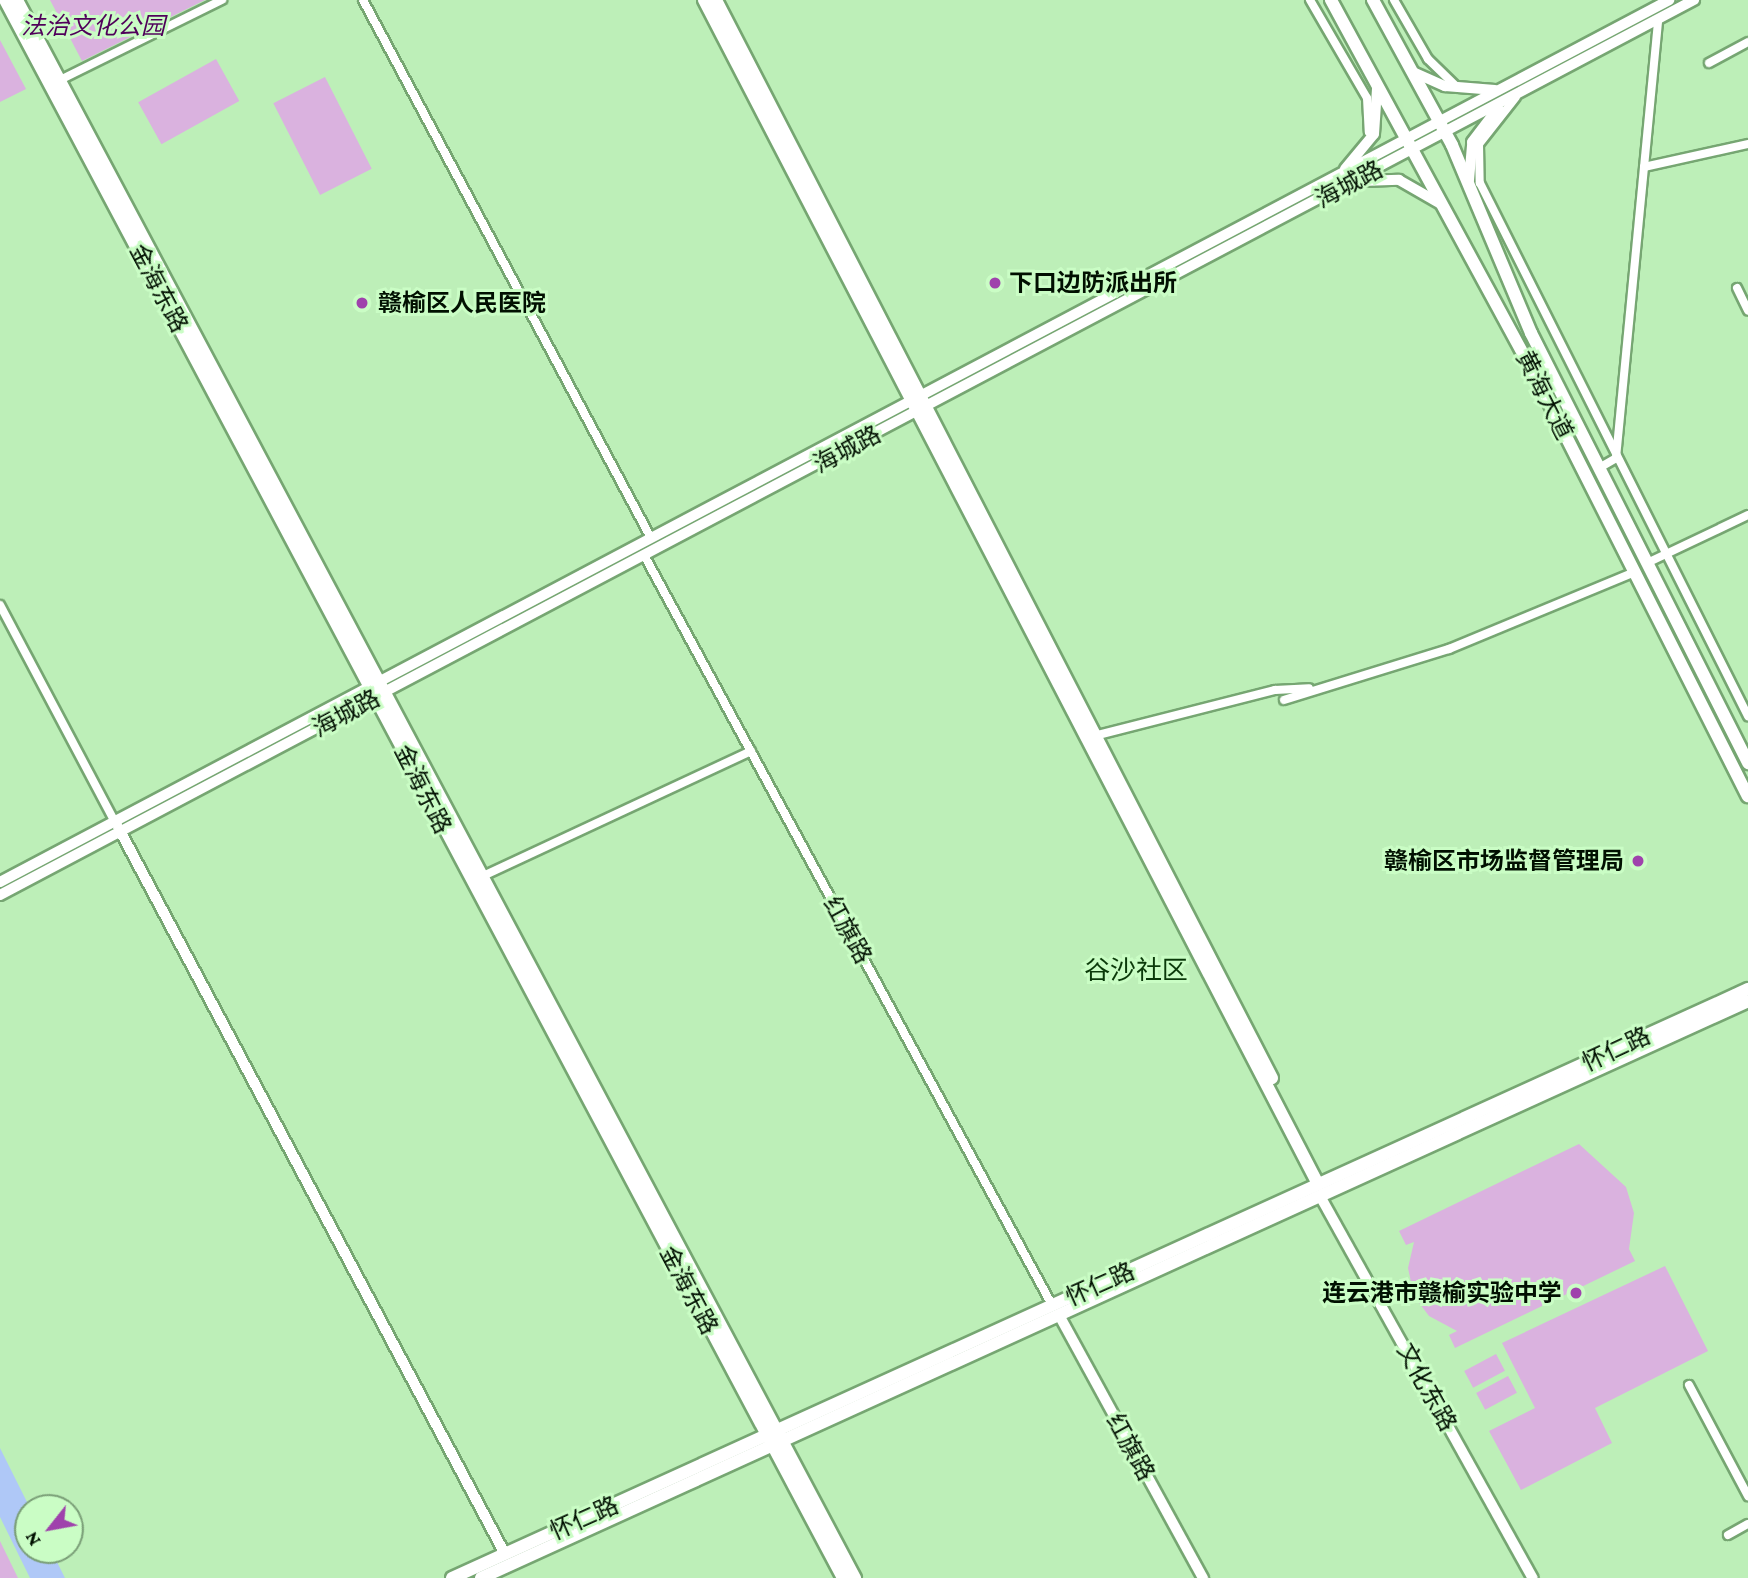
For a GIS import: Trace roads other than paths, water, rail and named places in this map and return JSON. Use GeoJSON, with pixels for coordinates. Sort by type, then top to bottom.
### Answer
{"type":"FeatureCollection","features":[{"type":"Feature","properties":{"kind":"main road","name":"金海东路"},"geometry":{"type":"LineString","coordinates":[[5,0],[60,80],[378,689],[481,877],[774,1438],[843,1578]]}},
{"type":"Feature","properties":{"kind":"main road","name":"金海东路"},"geometry":{"type":"LineString","coordinates":[[17,0],[26,28],[774,1438],[855,1578]]}},
{"type":"Feature","properties":{"kind":"main road"},"geometry":{"type":"LineString","coordinates":[[704,0],[1094,736],[1321,1187]]}},
{"type":"Feature","properties":{"kind":"main road"},"geometry":{"type":"LineString","coordinates":[[716,0],[918,405],[1321,1187]]}},
{"type":"Feature","properties":{"kind":"main road","name":"黄海大道"},"geometry":{"type":"LineString","coordinates":[[1331,0],[1374,76],[1635,572],[1748,796]]}},
{"type":"Feature","properties":{"kind":"main road","name":"黄海大道"},"geometry":{"type":"LineString","coordinates":[[1373,0],[1442,127],[1470,186],[1531,333],[1748,763]]}},
{"type":"Feature","properties":{"kind":"main road","name":"怀仁路"},"geometry":{"type":"LineString","coordinates":[[481,1578],[774,1438],[1748,989]]}},
{"type":"Feature","properties":{"kind":"main road","name":"怀仁路"},"geometry":{"type":"LineString","coordinates":[[1321,1187],[1748,1001]]}},
{"type":"Feature","properties":{"kind":"main road","name":"怀仁路"},"geometry":{"type":"LineString","coordinates":[[452,1578],[774,1438]]}},
{"type":"Feature","properties":{"kind":"street"},"geometry":{"type":"LineString","coordinates":[[60,80],[222,0]]}},
{"type":"Feature","properties":{"kind":"street"},"geometry":{"type":"LineString","coordinates":[[363,0],[651,538]]}},
{"type":"Feature","properties":{"kind":"street"},"geometry":{"type":"LineString","coordinates":[[1310,0],[1367,98],[1369,143]]}},
{"type":"Feature","properties":{"kind":"street"},"geometry":{"type":"LineString","coordinates":[[1394,0],[1428,59],[1459,89]]}},
{"type":"Feature","properties":{"kind":"street","name":"海城路"},"geometry":{"type":"LineString","coordinates":[[378,689],[645,555],[1335,178],[1410,144],[1503,95],[1669,0]]}},
{"type":"Feature","properties":{"kind":"street","name":"海城路"},"geometry":{"type":"LineString","coordinates":[[1503,95],[1519,93],[1694,0]]}},
{"type":"Feature","properties":{"kind":"street"},"geometry":{"type":"LineString","coordinates":[[1616,457],[1658,19]]}},
{"type":"Feature","properties":{"kind":"street"},"geometry":{"type":"LineString","coordinates":[[1709,63],[1748,42]]}},
{"type":"Feature","properties":{"kind":"street"},"geometry":{"type":"LineString","coordinates":[[1413,72],[1459,89],[1503,95],[1472,142],[1470,186]]}},
{"type":"Feature","properties":{"kind":"street"},"geometry":{"type":"LineString","coordinates":[[1335,178],[1369,143],[1379,121],[1374,76]]}},
{"type":"Feature","properties":{"kind":"street"},"geometry":{"type":"LineString","coordinates":[[1519,93],[1479,144],[1480,183],[1748,716]]}},
{"type":"Feature","properties":{"kind":"street","name":"海城路"},"geometry":{"type":"LineString","coordinates":[[0,895],[118,827],[378,689],[651,538],[918,405],[1348,184],[1410,144]]}},
{"type":"Feature","properties":{"kind":"street"},"geometry":{"type":"LineString","coordinates":[[1644,167],[1748,144]]}},
{"type":"Feature","properties":{"kind":"street"},"geometry":{"type":"LineString","coordinates":[[1348,184],[1392,179],[1441,204]]}},
{"type":"Feature","properties":{"kind":"street"},"geometry":{"type":"LineString","coordinates":[[1737,288],[1748,311]]}},
{"type":"Feature","properties":{"kind":"street"},"geometry":{"type":"LineString","coordinates":[[1599,468],[1616,457]]}},
{"type":"Feature","properties":{"kind":"street"},"geometry":{"type":"LineString","coordinates":[[1647,563],[1748,515]]}},
{"type":"Feature","properties":{"kind":"street","name":"红旗路"},"geometry":{"type":"LineString","coordinates":[[645,555],[1203,1578]]}},
{"type":"Feature","properties":{"kind":"street"},"geometry":{"type":"LineString","coordinates":[[1284,700],[1318,687],[1462,644],[1635,572]]}},
{"type":"Feature","properties":{"kind":"street"},"geometry":{"type":"LineString","coordinates":[[0,605],[505,1554]]}},
{"type":"Feature","properties":{"kind":"street"},"geometry":{"type":"LineString","coordinates":[[1094,736],[1275,690],[1318,687]]}},
{"type":"Feature","properties":{"kind":"street"},"geometry":{"type":"LineString","coordinates":[[481,877],[751,751]]}},
{"type":"Feature","properties":{"kind":"street","name":"海城路"},"geometry":{"type":"LineString","coordinates":[[0,883],[118,827]]}},
{"type":"Feature","properties":{"kind":"street","name":"文化东路"},"geometry":{"type":"LineString","coordinates":[[1321,1187],[1533,1578]]}},
{"type":"Feature","properties":{"kind":"street"},"geometry":{"type":"LineString","coordinates":[[1689,1384],[1748,1496]]}},
{"type":"Feature","properties":{"kind":"street"},"geometry":{"type":"LineString","coordinates":[[1728,1535],[1748,1524]]}},
{"type":"Feature","properties":{"kind":"water"},"geometry":{"type":"Polygon","coordinates":[[[0,1448],[23,1494],[14,1494],[14,1545],[0,1517],[0,1448]]]}},
{"type":"Feature","properties":{"kind":"water"},"geometry":{"type":"Polygon","coordinates":[[[23,1564],[58,1564],[65,1578],[30,1578],[23,1564]]]}},
{"type":"Feature","properties":{"kind":"place","name":"下口边防派出所"},"geometry":{"type":"Point","coordinates":[995,283]}},
{"type":"Feature","properties":{"kind":"place","name":"赣榆区人民医院"},"geometry":{"type":"Point","coordinates":[362,303]}},
{"type":"Feature","properties":{"kind":"place","name":"赣榆区市场监督管理局"},"geometry":{"type":"Point","coordinates":[1638,861]}},
{"type":"Feature","properties":{"kind":"place","name":"连云港市赣榆实验中学"},"geometry":{"type":"Point","coordinates":[1576,1293]}},
{"type":"Feature","properties":{"kind":"district","name":"谷沙社区"},"geometry":{"type":"Point","coordinates":[1136,971]}},
{"type":"Feature","properties":{"kind":"park label","name":"法治文化公园"},"geometry":{"type":"Point","coordinates":[93,26]}}]}
